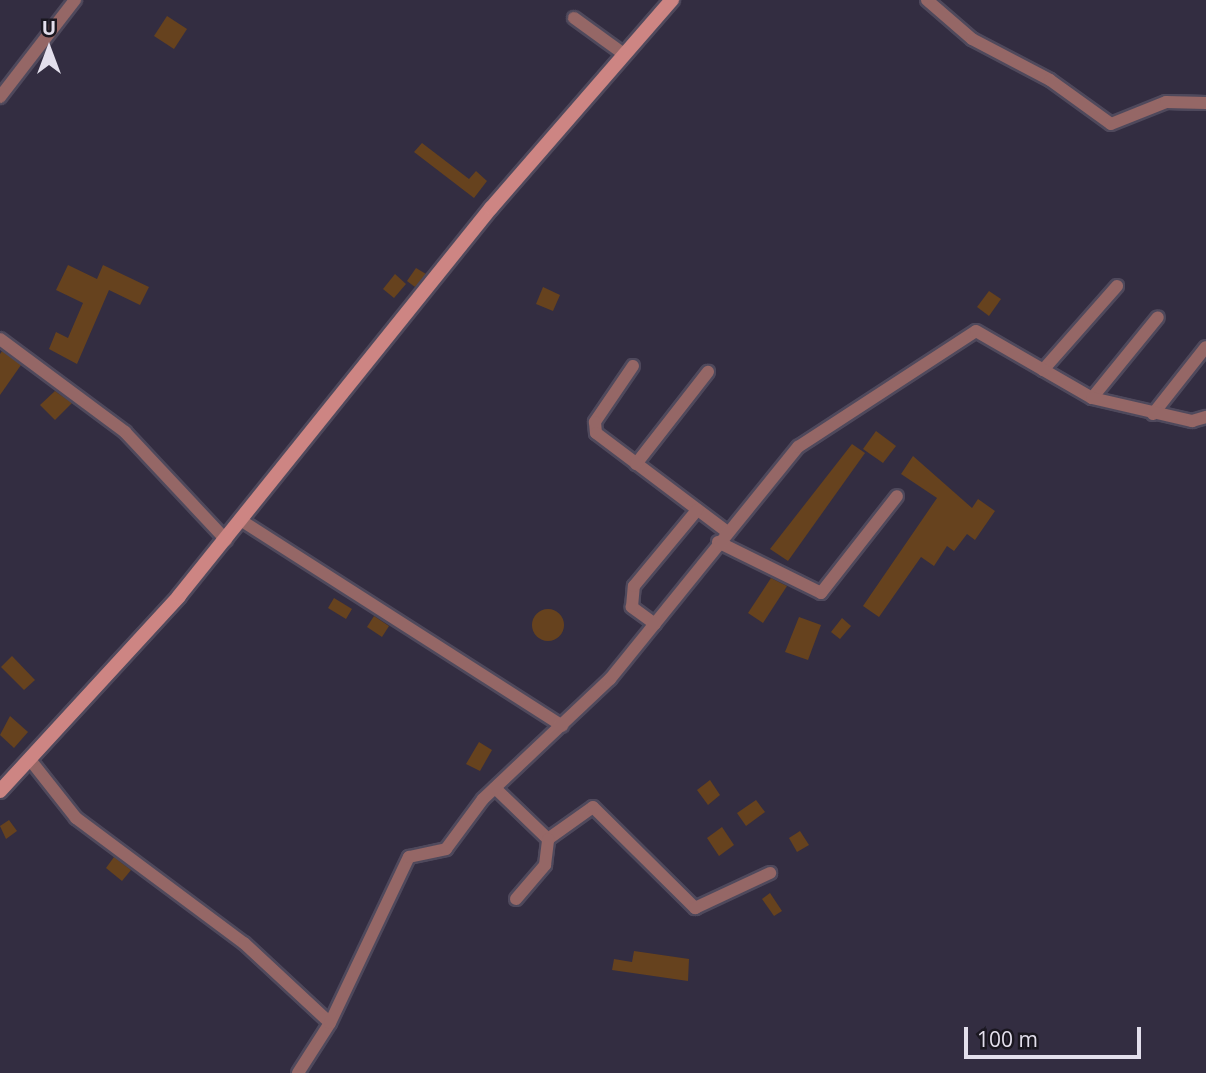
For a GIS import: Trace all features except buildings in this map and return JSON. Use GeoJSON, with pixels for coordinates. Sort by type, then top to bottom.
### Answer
{"type":"FeatureCollection","features":[{"type":"Feature","properties":{"kind":"main road"},"geometry":{"type":"LineString","coordinates":[[0,791],[31,761],[242,522],[491,208],[672,0]]}},
{"type":"Feature","properties":{"kind":"street"},"geometry":{"type":"LineString","coordinates":[[0,97],[75,0]]}},
{"type":"Feature","properties":{"kind":"street"},"geometry":{"type":"LineString","coordinates":[[927,0],[972,39],[1050,80],[1111,124],[1166,102],[1206,103]]}},
{"type":"Feature","properties":{"kind":"street"},"geometry":{"type":"LineString","coordinates":[[575,19],[624,54]]}},
{"type":"Feature","properties":{"kind":"street"},"geometry":{"type":"LineString","coordinates":[[1042,370],[1117,286]]}},
{"type":"Feature","properties":{"kind":"street"},"geometry":{"type":"LineString","coordinates":[[1092,398],[1158,317]]}},
{"type":"Feature","properties":{"kind":"street"},"geometry":{"type":"LineString","coordinates":[[298,1073],[330,1023],[409,857],[441,853],[495,788],[562,726],[654,624],[797,447],[967,334],[986,333],[1042,370],[1092,398],[1153,414],[1206,417]]}},
{"type":"Feature","properties":{"kind":"street"},"geometry":{"type":"LineString","coordinates":[[0,339],[125,432],[226,540]]}},
{"type":"Feature","properties":{"kind":"street"},"geometry":{"type":"LineString","coordinates":[[1153,414],[1206,347]]}},
{"type":"Feature","properties":{"kind":"street"},"geometry":{"type":"LineString","coordinates":[[633,366],[594,429],[697,510],[722,537],[821,593],[897,496]]}},
{"type":"Feature","properties":{"kind":"street"},"geometry":{"type":"LineString","coordinates":[[636,464],[708,372]]}},
{"type":"Feature","properties":{"kind":"street"},"geometry":{"type":"LineString","coordinates":[[654,624],[632,607],[634,586],[697,510]]}},
{"type":"Feature","properties":{"kind":"street"},"geometry":{"type":"LineString","coordinates":[[242,522],[562,726]]}},
{"type":"Feature","properties":{"kind":"street"},"geometry":{"type":"LineString","coordinates":[[31,761],[76,818],[244,943],[330,1023]]}},
{"type":"Feature","properties":{"kind":"street"},"geometry":{"type":"LineString","coordinates":[[495,788],[548,839]]}},
{"type":"Feature","properties":{"kind":"street"},"geometry":{"type":"LineString","coordinates":[[516,899],[545,865],[548,839],[593,807],[695,908],[770,873]]}}]}
